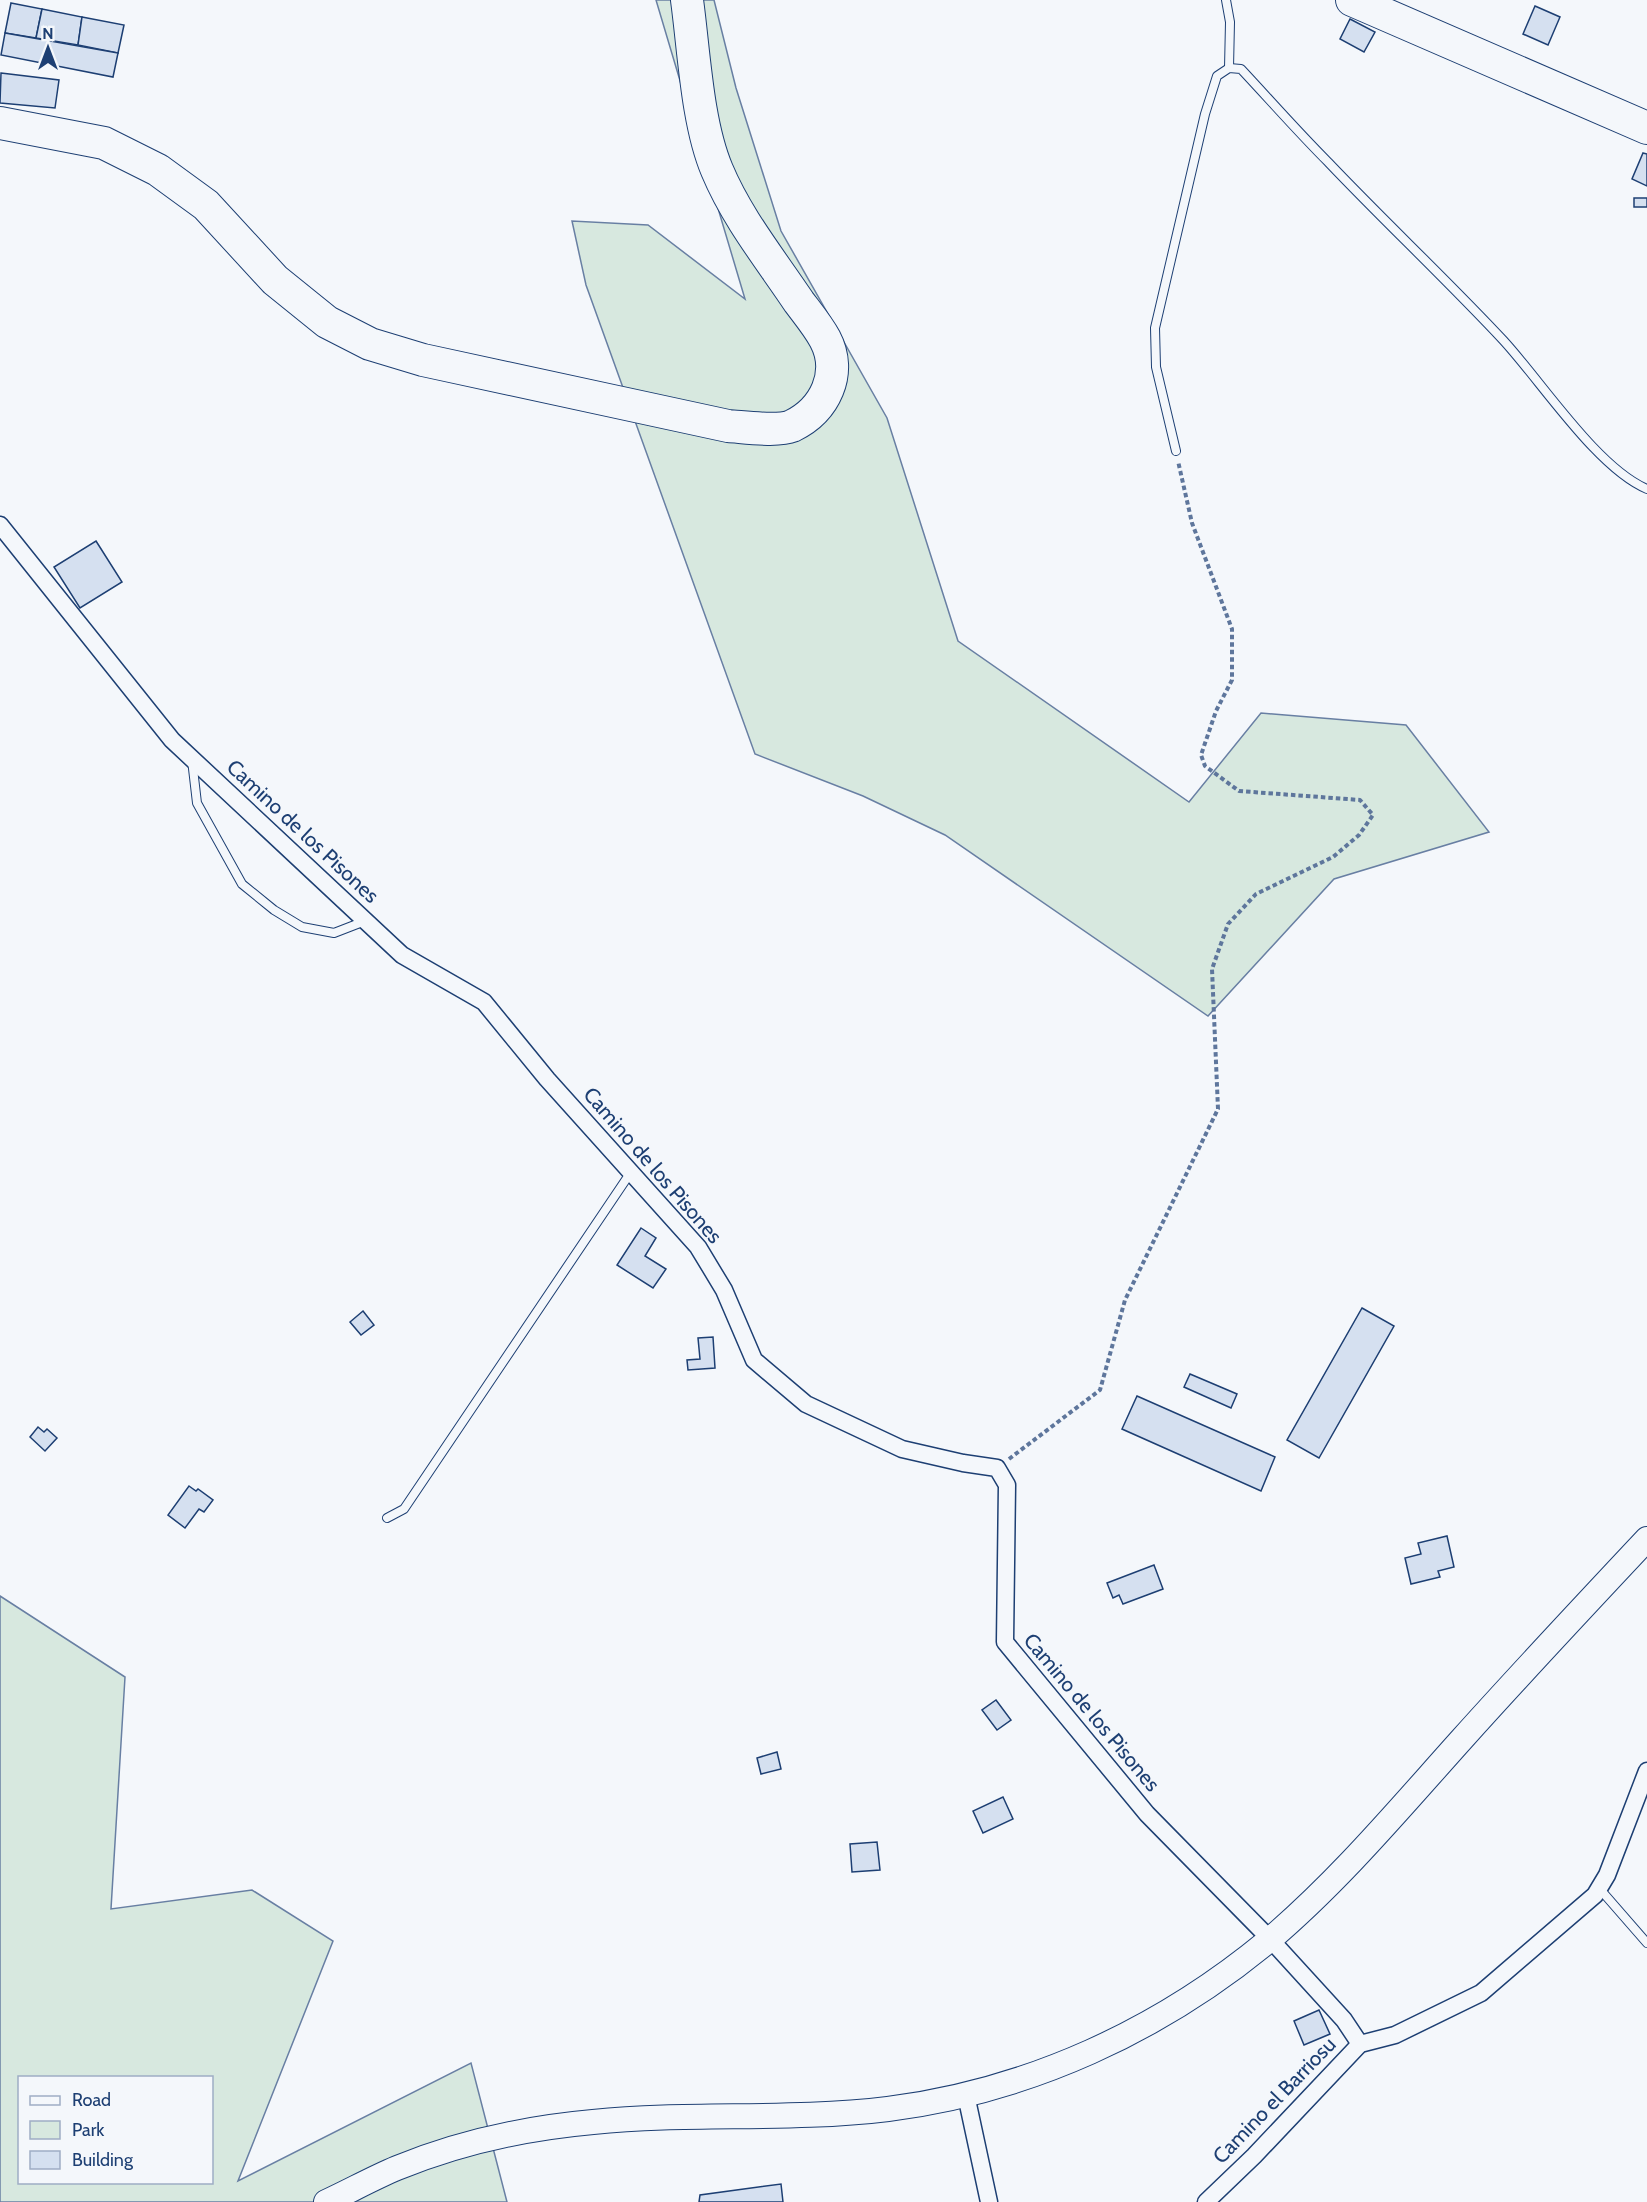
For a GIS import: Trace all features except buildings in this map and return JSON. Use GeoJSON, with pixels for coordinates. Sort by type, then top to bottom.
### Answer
{"type":"FeatureCollection","features":[{"type":"Feature","properties":{"kind":"highway"},"geometry":{"type":"LineString","coordinates":[[0,123],[104,143],[158,170],[206,205],[275,280],[327,322],[370,344],[423,360],[728,426],[758,429],[790,427],[816,409],[828,394],[833,366],[826,341],[744,220],[717,169],[703,115],[687,0]]}},
{"type":"Feature","properties":{"kind":"highway"},"geometry":{"type":"LineString","coordinates":[[1352,0],[1647,128]]}},
{"type":"Feature","properties":{"kind":"street","name":"Camino de los Pisones"},"geometry":{"type":"LineString","coordinates":[[0,525],[172,740],[402,955],[484,1002],[547,1079],[698,1246],[724,1290],[754,1360],[806,1404],[902,1449],[996,1468],[1007,1485],[1005,1642],[1148,1814],[1270,1939],[1344,2020],[1360,2044]]}},
{"type":"Feature","properties":{"kind":"street"},"geometry":{"type":"LineString","coordinates":[[326,2202],[397,2168],[476,2141],[593,2122],[888,2109],[966,2095],[1055,2068],[1135,2031],[1190,1999],[1270,1939],[1364,1848],[1647,1539]]}},
{"type":"Feature","properties":{"kind":"street","name":"Camino el Barriosu"},"geometry":{"type":"LineString","coordinates":[[1206,2202],[1254,2156],[1360,2044],[1395,2035],[1481,1993],[1599,1888],[1607,1875],[1647,1771]]}},
{"type":"Feature","properties":{"kind":"street"},"geometry":{"type":"LineString","coordinates":[[966,2095],[990,2202]]}},
{"type":"Feature","properties":{"kind":"lane"},"geometry":{"type":"LineString","coordinates":[[1226,0],[1230,22],[1229,68]]}},
{"type":"Feature","properties":{"kind":"lane"},"geometry":{"type":"LineString","coordinates":[[1176,452],[1156,367],[1155,328],[1205,114],[1217,76],[1229,68],[1241,69],[1328,163],[1434,267],[1497,334],[1584,436],[1621,473],[1647,489]]}},
{"type":"Feature","properties":{"kind":"lane"},"geometry":{"type":"LineString","coordinates":[[192,757],[197,803],[242,884],[274,910],[302,927],[334,933],[366,921]]}},
{"type":"Feature","properties":{"kind":"lane"},"geometry":{"type":"LineString","coordinates":[[387,1518],[404,1509],[631,1172]]}},
{"type":"Feature","properties":{"kind":"lane"},"geometry":{"type":"LineString","coordinates":[[1599,1888],[1647,1942]]}},
{"type":"Feature","properties":{"kind":"path"},"geometry":{"type":"LineString","coordinates":[[996,1468],[1100,1390],[1125,1300],[1218,1109],[1212,969],[1228,924],[1256,894],[1333,857],[1359,835],[1373,815],[1360,800],[1239,791],[1204,766],[1201,754],[1216,711],[1232,680],[1232,629],[1192,523],[1176,452]]}},
{"type":"Feature","properties":{"kind":"green space"},"geometry":{"type":"Polygon","coordinates":[[[656,0],[714,0],[736,88],[781,231],[887,418],[958,641],[1189,802],[1261,713],[1406,725],[1489,832],[1334,879],[1208,1016],[945,835],[863,796],[755,754],[586,285],[572,221],[648,225],[745,299],[656,0]]]}},
{"type":"Feature","properties":{"kind":"green space"},"geometry":{"type":"Polygon","coordinates":[[[0,1596],[125,1677],[111,1909],[252,1890],[333,1941],[238,2181],[471,2063],[507,2202],[0,2202],[0,1596]]]}}]}
